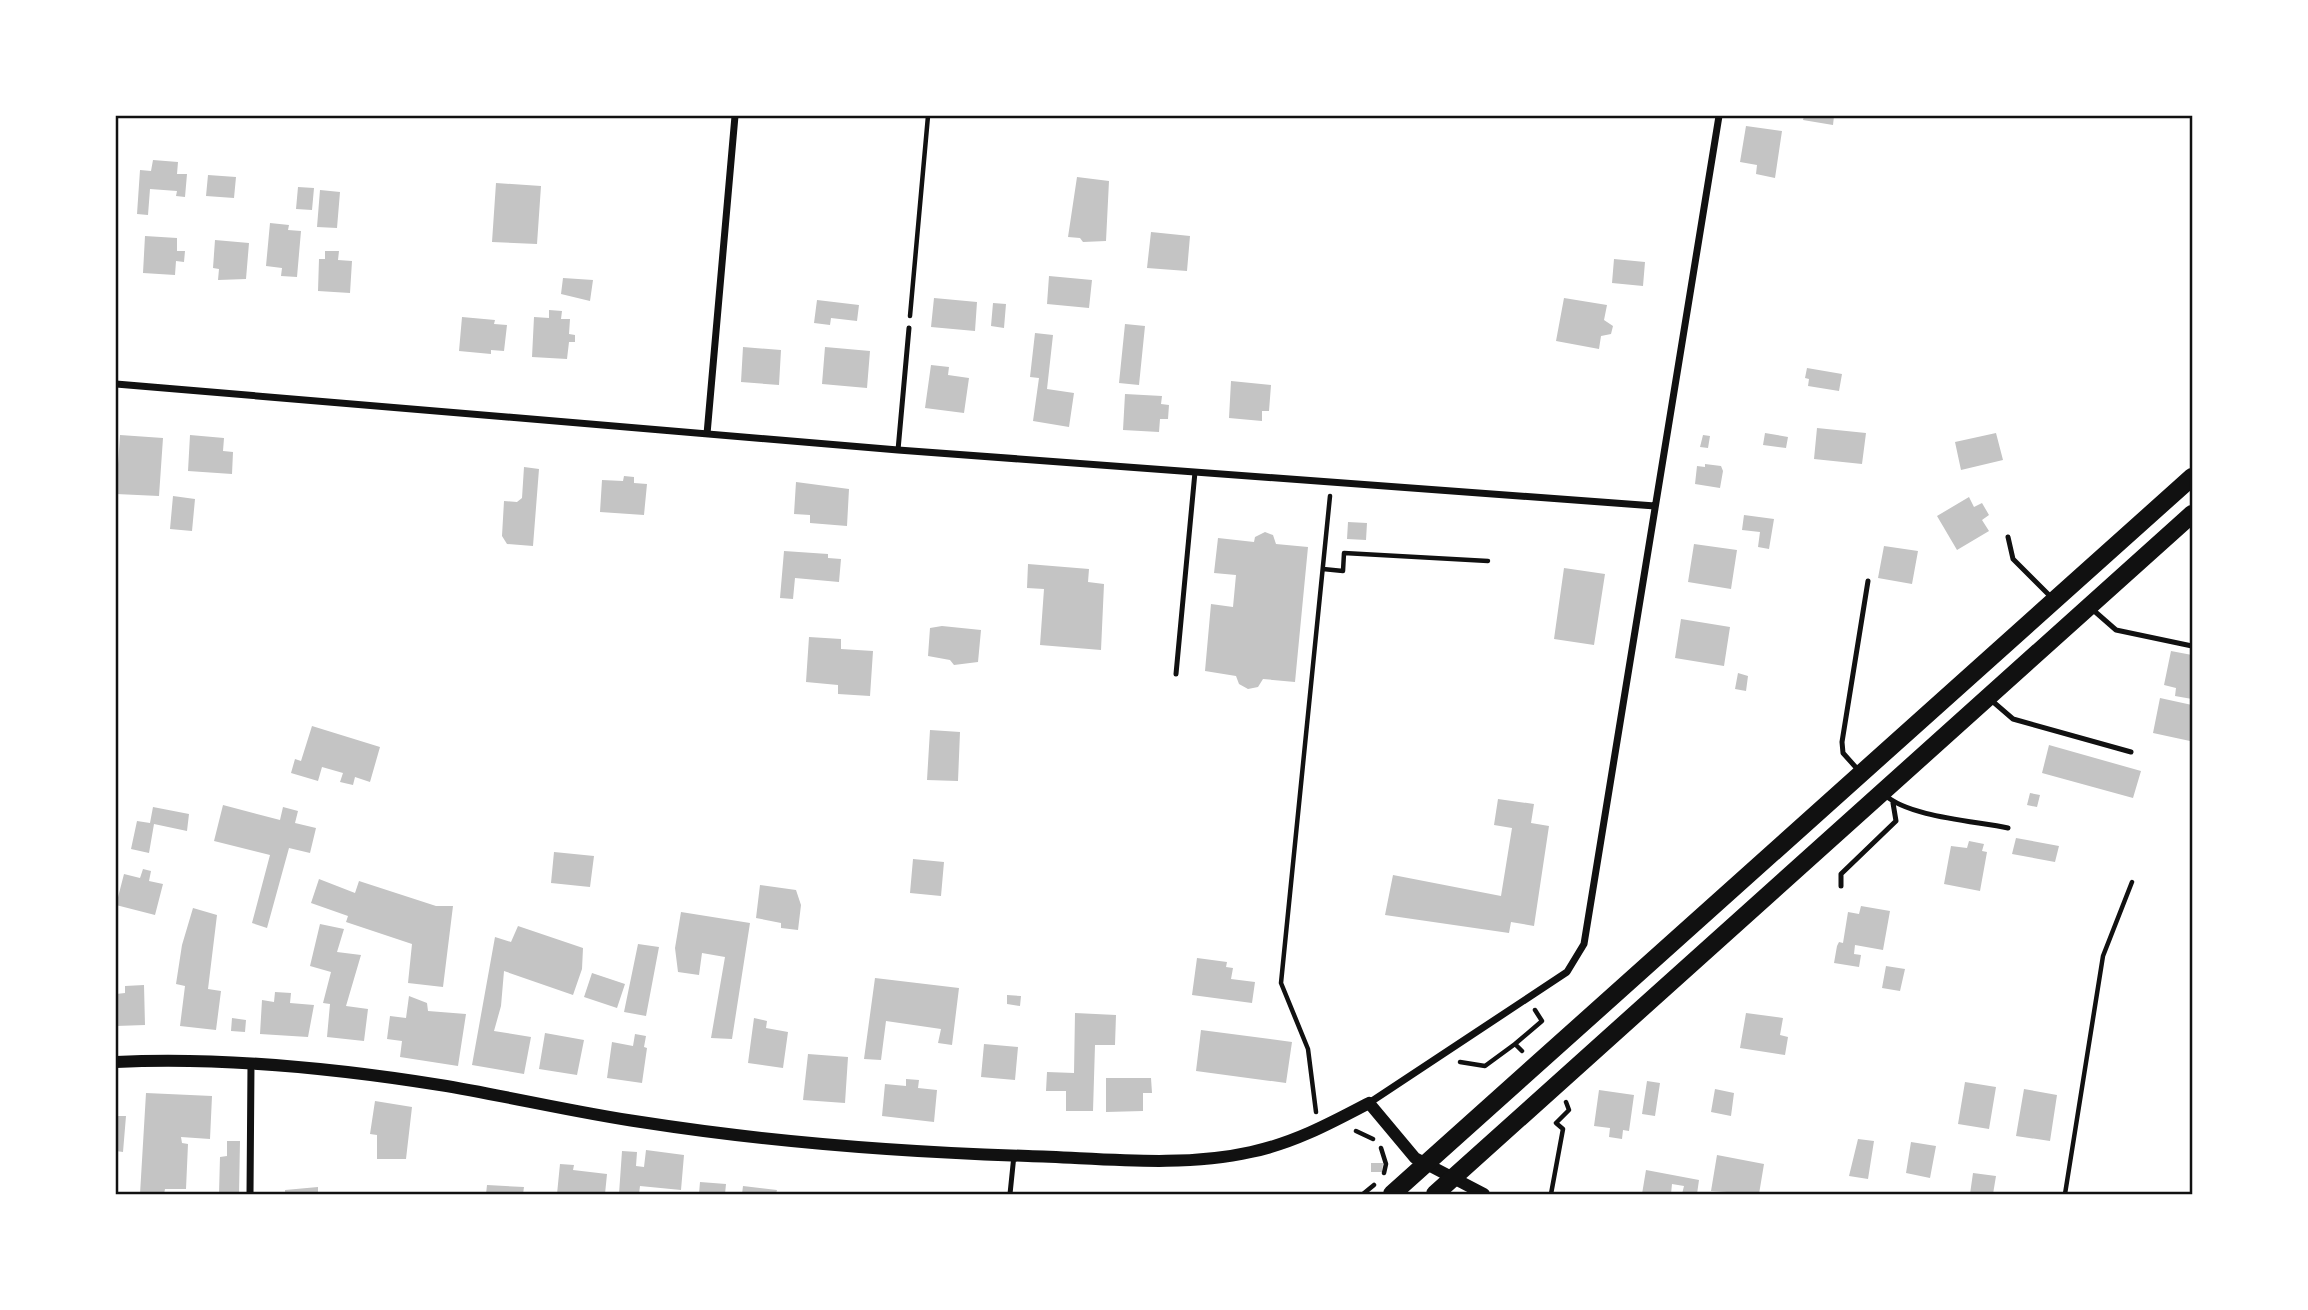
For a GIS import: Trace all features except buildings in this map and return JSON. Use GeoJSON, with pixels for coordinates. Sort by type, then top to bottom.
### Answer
{"type":"FeatureCollection","features":[{"type":"Feature","properties":{"kind":"main road"},"geometry":{"type":"LineString","coordinates":[[1392,1195],[2193,477]]}},
{"type":"Feature","properties":{"kind":"main road"},"geometry":{"type":"LineString","coordinates":[[1435,1195],[1888,798],[1989,697],[2193,514]]}},
{"type":"Feature","properties":{"kind":"street"},"geometry":{"type":"LineString","coordinates":[[708,434],[735,116]]}},
{"type":"Feature","properties":{"kind":"street"},"geometry":{"type":"LineString","coordinates":[[116,1062],[251,1064],[439,1085],[639,1122],[776,1140],[1014,1155],[1157,1159],[1251,1153],[1314,1132],[1369,1103],[1567,972],[1584,943],[1719,116]]}},
{"type":"Feature","properties":{"kind":"street"},"geometry":{"type":"LineString","coordinates":[[116,384],[898,450],[1655,506]]}},
{"type":"Feature","properties":{"kind":"street"},"geometry":{"type":"LineString","coordinates":[[250,1195],[251,1064]]}},
{"type":"Feature","properties":{"kind":"street"},"geometry":{"type":"LineString","coordinates":[[1369,1103],[1415,1158],[1484,1195]]}},
{"type":"Feature","properties":{"kind":"lane"},"geometry":{"type":"LineString","coordinates":[[898,450],[909,328]]}},
{"type":"Feature","properties":{"kind":"lane"},"geometry":{"type":"LineString","coordinates":[[1176,674],[1195,472]]}},
{"type":"Feature","properties":{"kind":"lane"},"geometry":{"type":"LineString","coordinates":[[2008,537],[2013,559],[2054,601]]}},
{"type":"Feature","properties":{"kind":"lane"},"geometry":{"type":"LineString","coordinates":[[1861,774],[1843,753],[1842,742],[1868,581]]}},
{"type":"Feature","properties":{"kind":"lane"},"geometry":{"type":"LineString","coordinates":[[2089,607],[2116,630],[2193,646]]}},
{"type":"Feature","properties":{"kind":"lane"},"geometry":{"type":"LineString","coordinates":[[1989,697],[2013,719],[2131,752]]}},
{"type":"Feature","properties":{"kind":"lane"},"geometry":{"type":"LineString","coordinates":[[1888,798],[2008,828]]}},
{"type":"Feature","properties":{"kind":"lane"},"geometry":{"type":"LineString","coordinates":[[1841,886],[1841,874],[1896,821],[1888,798]]}},
{"type":"Feature","properties":{"kind":"lane"},"geometry":{"type":"LineString","coordinates":[[1010,1195],[1014,1155]]}},
{"type":"Feature","properties":{"kind":"path"},"geometry":{"type":"LineString","coordinates":[[909,328],[928,116]]}},
{"type":"Feature","properties":{"kind":"path"},"geometry":{"type":"LineString","coordinates":[[1315,1112],[1308,1049],[1281,983],[1332,481]]}},
{"type":"Feature","properties":{"kind":"path"},"geometry":{"type":"LineString","coordinates":[[1323,569],[1343,571],[1344,553],[1488,561]]}},
{"type":"Feature","properties":{"kind":"path"},"geometry":{"type":"LineString","coordinates":[[2065,1195],[2103,956],[2132,883]]}},
{"type":"Feature","properties":{"kind":"path"},"geometry":{"type":"LineString","coordinates":[[1431,1060],[1485,1066],[1516,1044]]}},
{"type":"Feature","properties":{"kind":"path"},"geometry":{"type":"LineString","coordinates":[[1304,1117],[1325,1107]]}}]}
